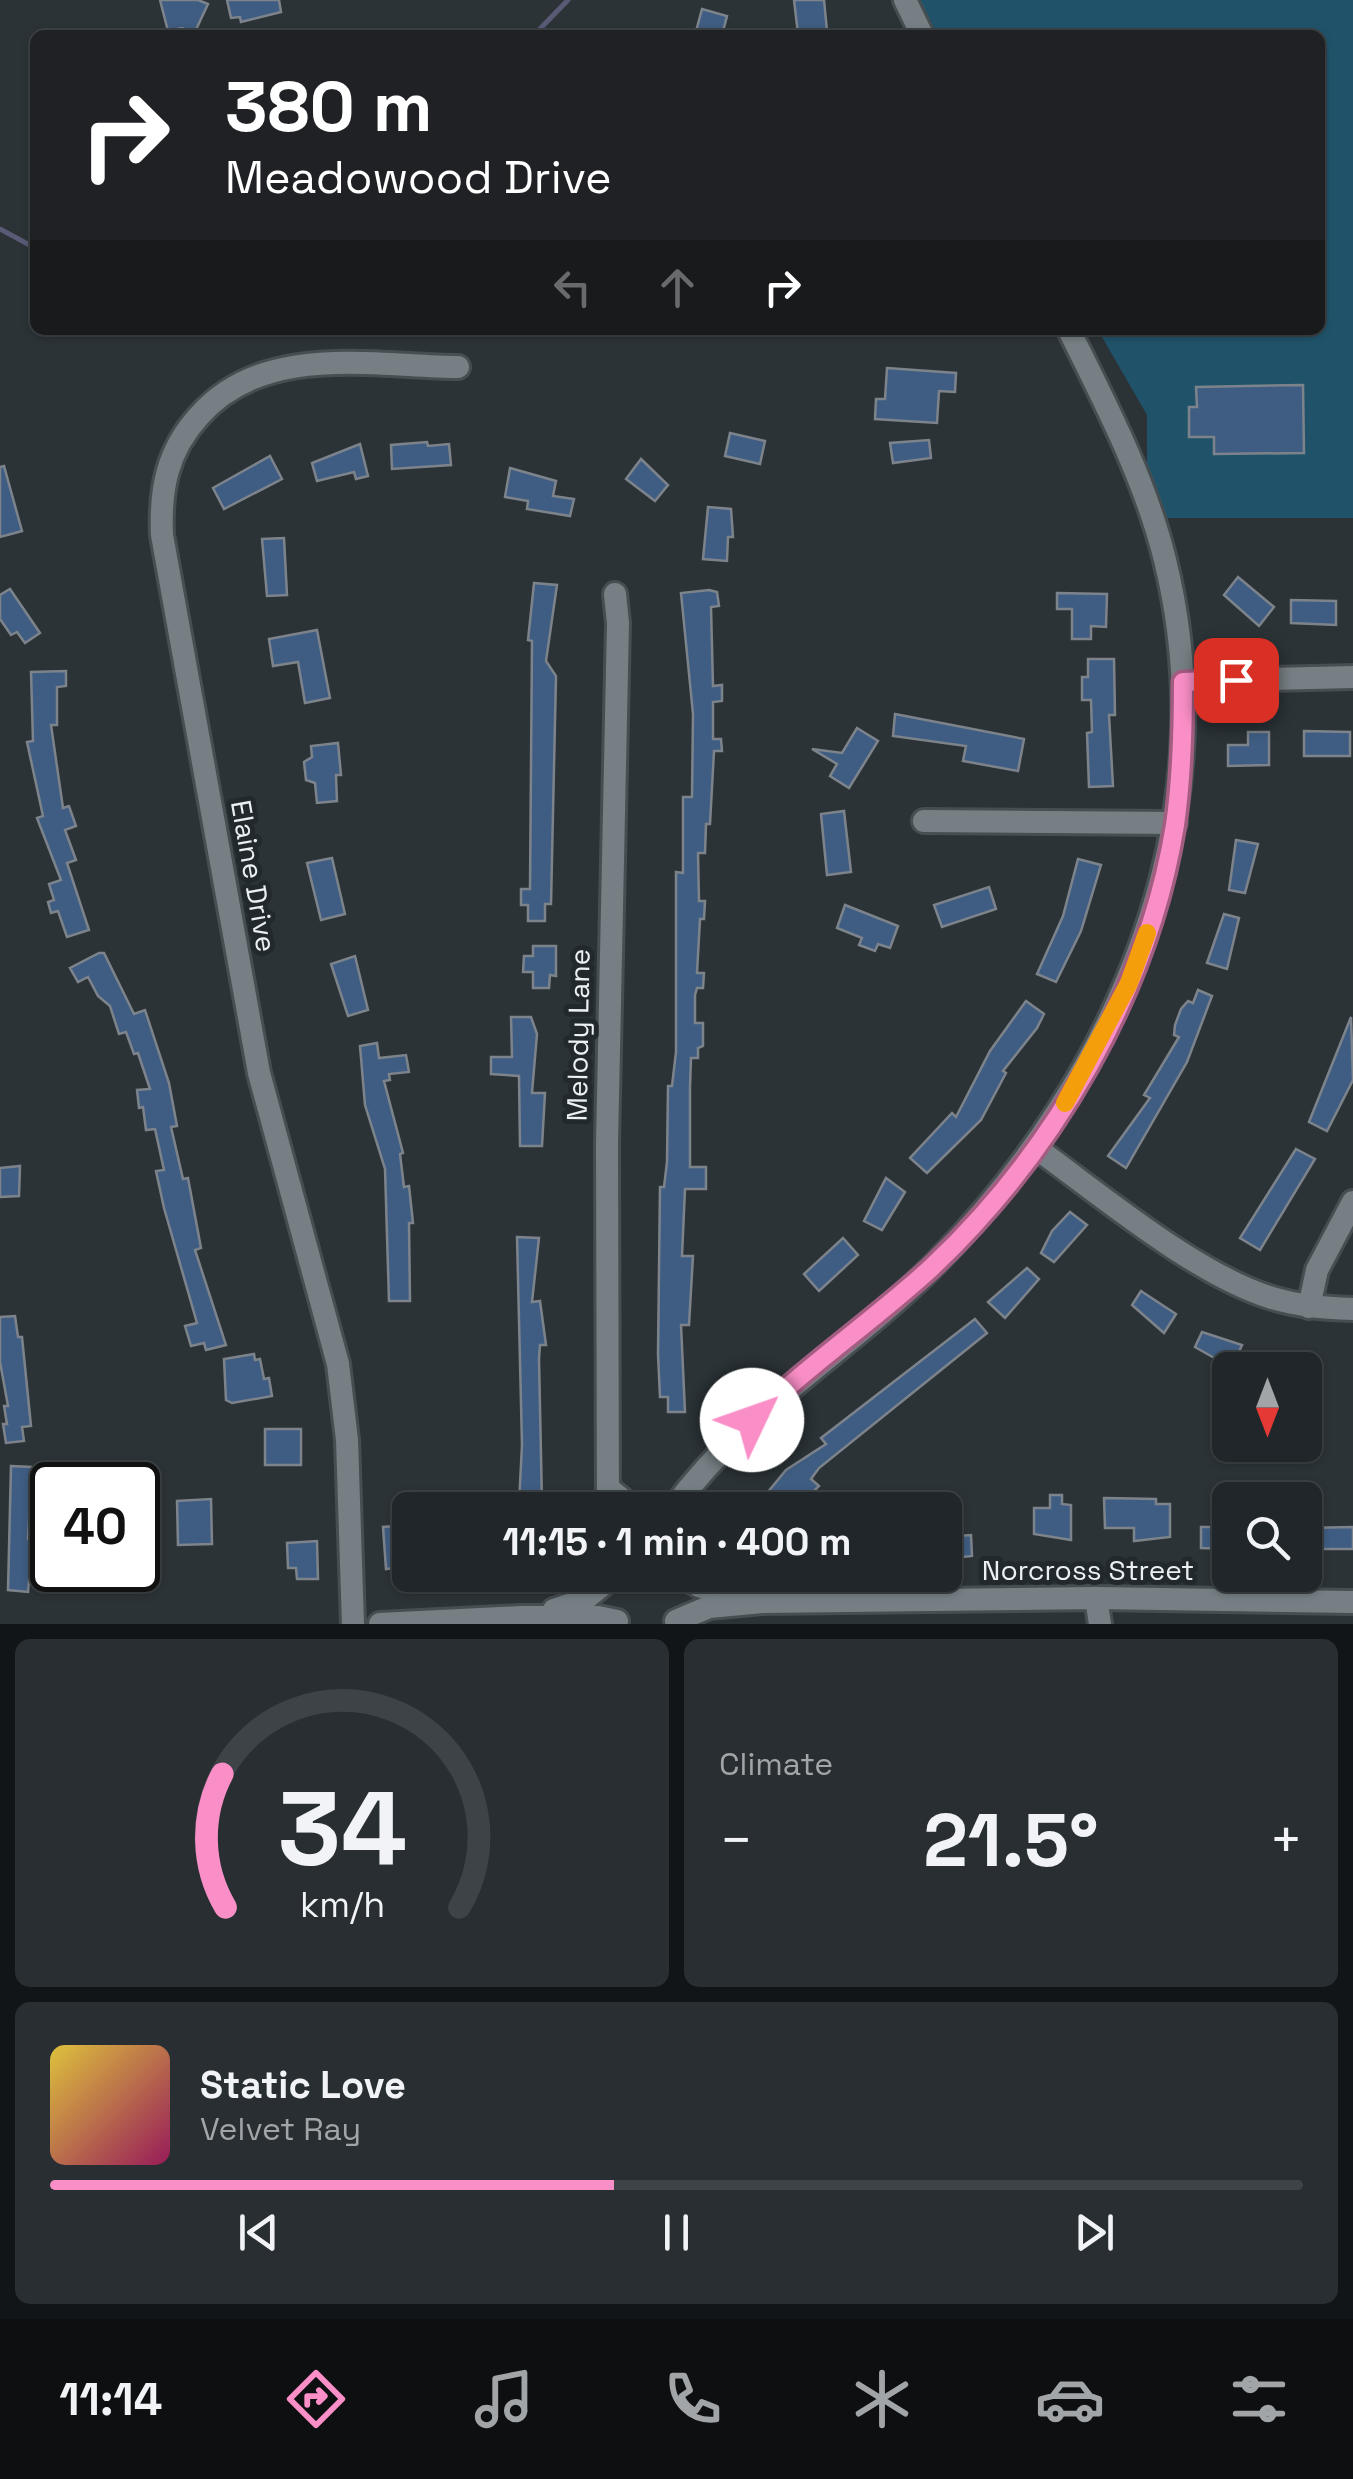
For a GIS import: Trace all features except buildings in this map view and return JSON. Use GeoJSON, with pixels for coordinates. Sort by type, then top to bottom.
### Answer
{"type":"FeatureCollection","features":[{"type":"Feature","properties":{"kind":"street"},"geometry":{"type":"LineString","coordinates":[[905,0],[920,30]]}},
{"type":"Feature","properties":{"kind":"street"},"geometry":{"type":"LineString","coordinates":[[685,1492],[774,1398],[932,1266],[986,1211],[1036,1148],[1087,1069],[1129,983],[1153,915],[1175,823],[1183,751],[1183,682],[1176,616],[1149,505],[1125,443],[1071,335]]}},
{"type":"Feature","properties":{"kind":"street","name":"Elaine Drive"},"geometry":{"type":"LineString","coordinates":[[353,1624],[347,1440],[338,1364],[259,1073],[162,535],[160,500],[168,465],[185,431],[213,399],[248,377],[298,365],[458,367]]}},
{"type":"Feature","properties":{"kind":"street","name":"Melody Lane"},"geometry":{"type":"LineString","coordinates":[[612,1492],[606,1162],[618,623],[615,594]]}},
{"type":"Feature","properties":{"kind":"street"},"geometry":{"type":"LineString","coordinates":[[1183,682],[1353,676]]}},
{"type":"Feature","properties":{"kind":"street"},"geometry":{"type":"LineString","coordinates":[[924,821],[1175,823]]}},
{"type":"Feature","properties":{"kind":"street"},"geometry":{"type":"LineString","coordinates":[[1036,1148],[1226,1278],[1268,1297],[1310,1307],[1353,1309]]}},
{"type":"Feature","properties":{"kind":"street"},"geometry":{"type":"LineString","coordinates":[[1310,1307],[1317,1270],[1353,1202]]}},
{"type":"Feature","properties":{"kind":"street"},"geometry":{"type":"LineString","coordinates":[[521,1617],[572,1606],[591,1592]]}},
{"type":"Feature","properties":{"kind":"street"},"geometry":{"type":"LineString","coordinates":[[380,1624],[521,1617],[559,1621],[613,1619],[611,1592]]}},
{"type":"Feature","properties":{"kind":"street"},"geometry":{"type":"LineString","coordinates":[[674,1622],[685,1603],[683,1592]]}},
{"type":"Feature","properties":{"kind":"street","name":"Norcross Street"},"geometry":{"type":"LineString","coordinates":[[719,1592],[762,1602]]}},
{"type":"Feature","properties":{"kind":"street"},"geometry":{"type":"LineString","coordinates":[[1096,1598],[1100,1624]]}},
{"type":"Feature","properties":{"kind":"street","name":"Norcross Street"},"geometry":{"type":"LineString","coordinates":[[674,1622],[709,1608],[762,1602],[1096,1598],[1353,1602]]}},
{"type":"Feature","properties":{"kind":"shaded area"},"geometry":{"type":"Polygon","coordinates":[[[906,0],[1353,0],[1353,518],[1147,518],[1147,415],[1101,335],[1325,335],[1325,30],[926,30],[906,0]]]}},
{"type":"Feature","properties":{"kind":"waterway"},"geometry":{"type":"LineString","coordinates":[[539,30],[568,0]]}},
{"type":"Feature","properties":{"kind":"waterway"},"geometry":{"type":"LineString","coordinates":[[0,229],[30,245]]}},
{"type":"Feature","properties":{"kind":"slow traffic"},"geometry":{"type":"LineString","coordinates":[[1065,1103],[1087,1069],[1129,983],[1147,933]]}},
{"type":"Feature","properties":{"kind":"route"},"geometry":{"type":"LineString","coordinates":[[752,1420],[932,1266],[986,1211],[1036,1148],[1087,1069],[1129,983],[1153,915],[1175,823],[1183,751],[1183,682],[1236,680]]}}]}
